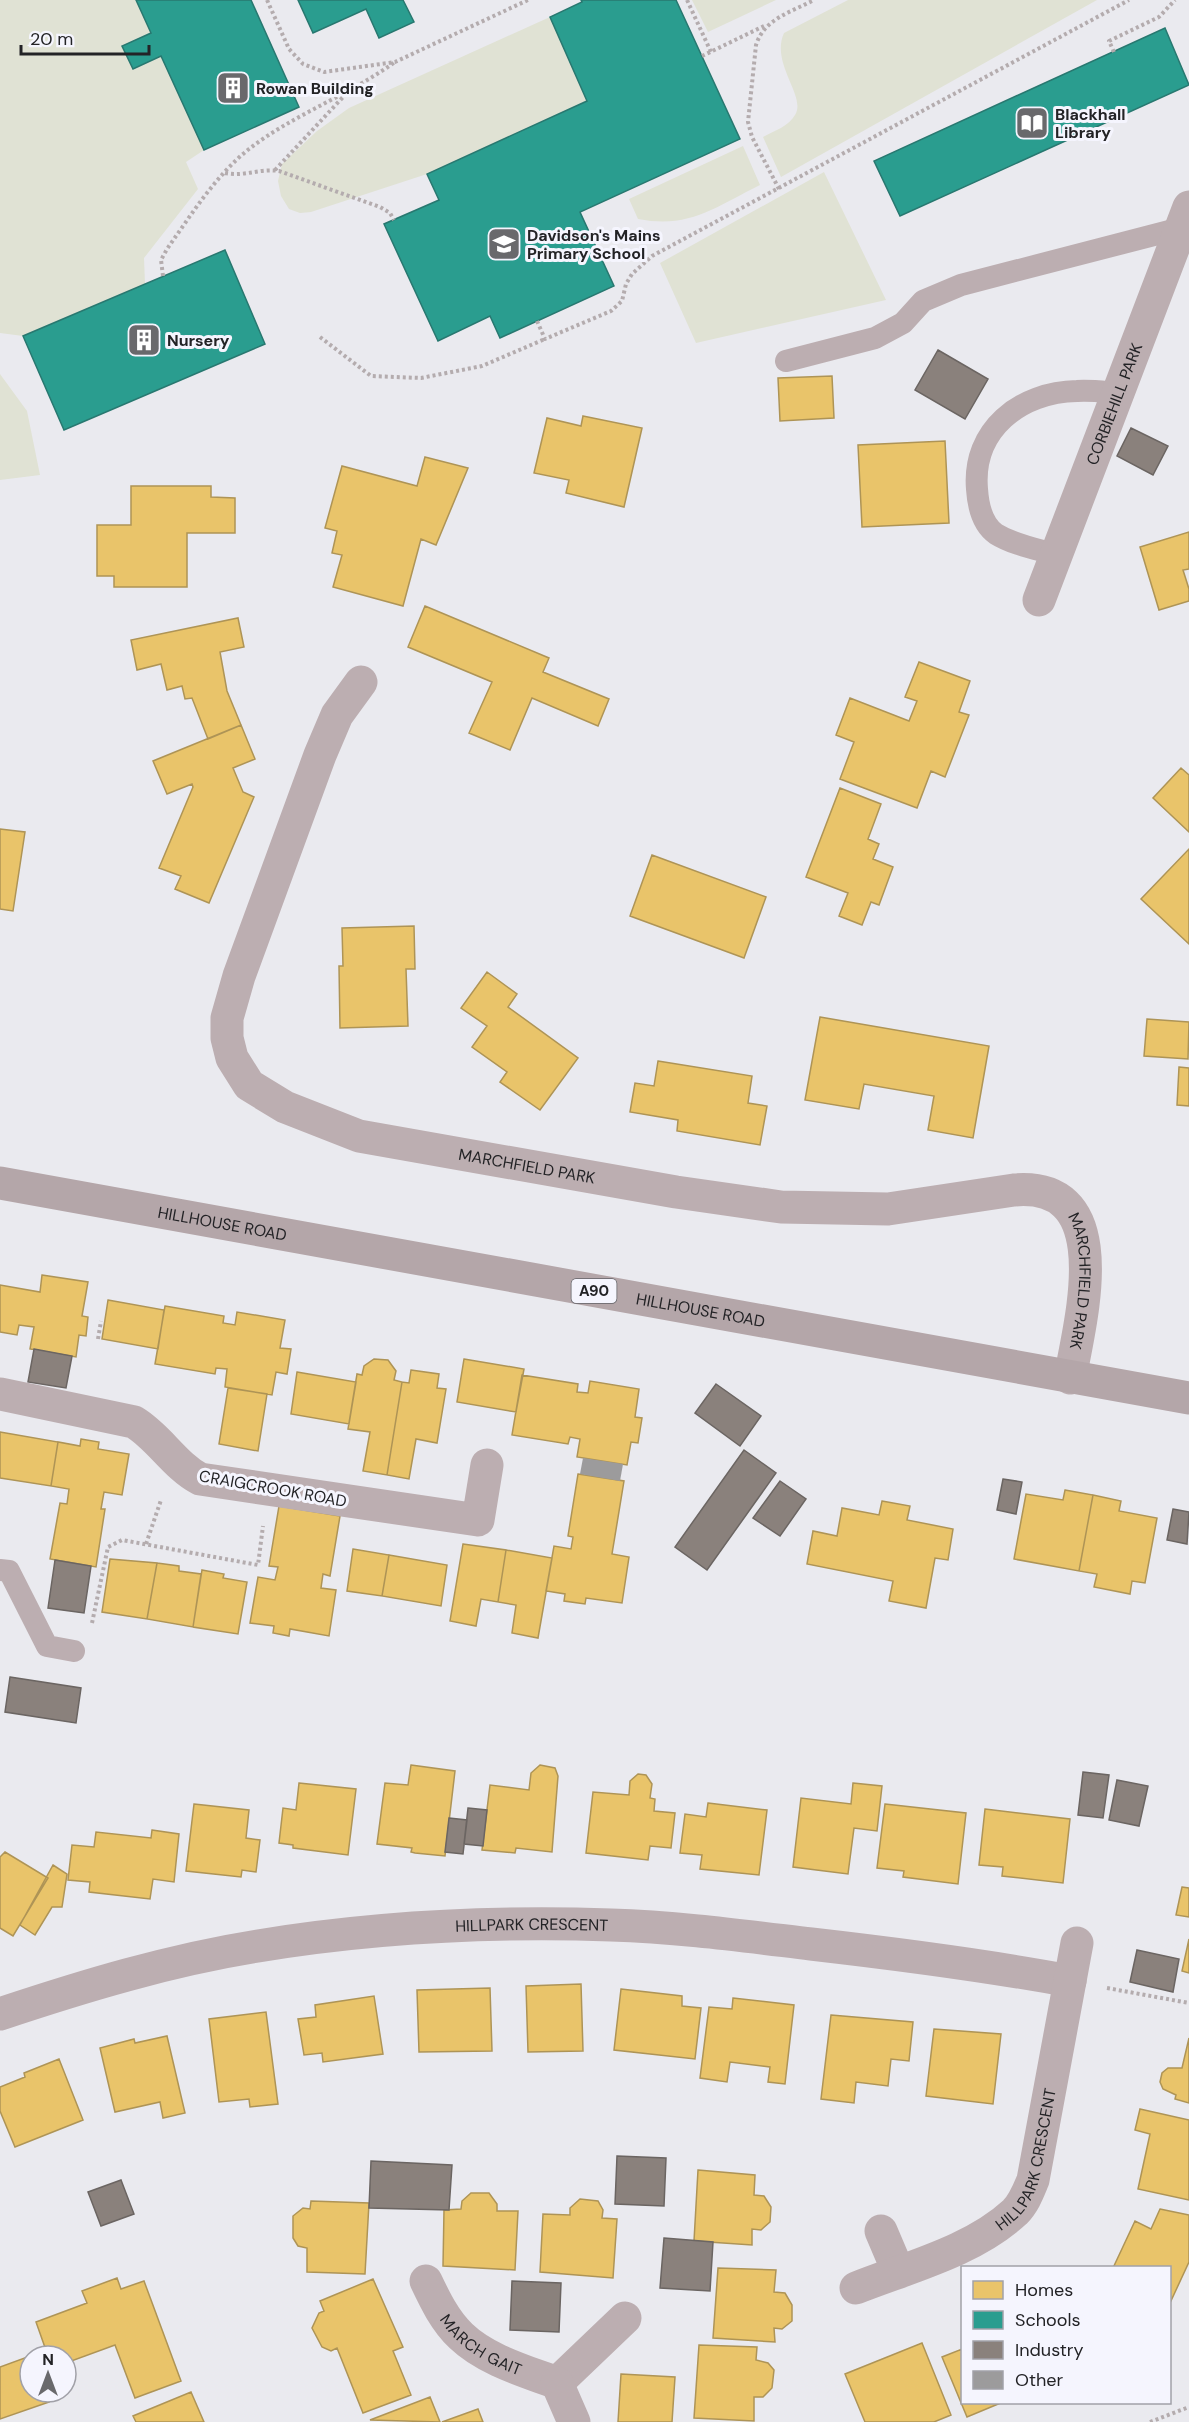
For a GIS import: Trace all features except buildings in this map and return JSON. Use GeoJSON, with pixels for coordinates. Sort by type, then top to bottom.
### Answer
{"type":"FeatureCollection","features":[{"type":"Feature","properties":{"kind":"main road","name":"HILLHOUSE ROAD"},"geometry":{"type":"LineString","coordinates":[[0,1183],[1189,1398]]}},
{"type":"Feature","properties":{"kind":"street","name":"CORBIEHILL PARK"},"geometry":{"type":"LineString","coordinates":[[1039,600],[1185,218]]}},
{"type":"Feature","properties":{"kind":"street","name":"MARCHFIELD PARK"},"geometry":{"type":"LineString","coordinates":[[361,682],[337,715],[320,755],[239,976],[226,1018],[227,1038],[232,1058],[249,1085],[285,1107],[359,1136],[654,1188],[781,1207],[888,1209],[1014,1190],[1030,1189],[1045,1192],[1055,1197],[1073,1213],[1080,1225],[1085,1250],[1085,1295],[1070,1378]]}},
{"type":"Feature","properties":{"kind":"street","name":"CRAIGCROOK ROAD"},"geometry":{"type":"LineString","coordinates":[[0,1394],[134,1422],[148,1431],[190,1474],[200,1479],[478,1520],[487,1465]]}},
{"type":"Feature","properties":{"kind":"street","name":"HILLPARK CRESCENT"},"geometry":{"type":"LineString","coordinates":[[0,2014],[82,1987],[161,1966],[256,1946],[348,1934],[451,1925],[611,1924],[702,1931],[898,1954],[1070,1981]]}},
{"type":"Feature","properties":{"kind":"street","name":"HILLPARK CRESCENT"},"geometry":{"type":"LineString","coordinates":[[856,2288],[985,2234],[1015,2211],[1026,2198],[1033,2180],[1077,1943]]}},
{"type":"Feature","properties":{"kind":"street"},"geometry":{"type":"LineString","coordinates":[[881,2231],[898,2271]]}},
{"type":"Feature","properties":{"kind":"street","name":"MARCH GAIT"},"geometry":{"type":"LineString","coordinates":[[426,2281],[440,2309],[460,2336],[480,2350],[557,2383]]}},
{"type":"Feature","properties":{"kind":"street"},"geometry":{"type":"LineString","coordinates":[[574,2422],[557,2383],[625,2318]]}},
{"type":"Feature","properties":{"kind":"lane"},"geometry":{"type":"LineString","coordinates":[[786,361],[875,338],[903,323],[922,301],[961,285],[1185,218]]}},
{"type":"Feature","properties":{"kind":"lane"},"geometry":{"type":"LineString","coordinates":[[1057,555],[1010,541],[994,532],[985,521],[978,504],[976,463],[985,439],[1003,419],[1025,403],[1048,395],[1076,391],[1118,393]]}},
{"type":"Feature","properties":{"kind":"lane"},"geometry":{"type":"LineString","coordinates":[[0,1570],[9,1571],[47,1646],[74,1651]]}},
{"type":"Feature","properties":{"kind":"path"},"geometry":{"type":"LineString","coordinates":[[267,0],[289,50],[303,64],[324,72],[395,62]]}},
{"type":"Feature","properties":{"kind":"path"},"geometry":{"type":"LineString","coordinates":[[163,276],[161,260],[167,249],[225,173],[248,149],[346,94],[395,62],[528,0]]}},
{"type":"Feature","properties":{"kind":"path"},"geometry":{"type":"LineString","coordinates":[[687,0],[711,52]]}},
{"type":"Feature","properties":{"kind":"path"},"geometry":{"type":"LineString","coordinates":[[702,56],[814,0]]}},
{"type":"Feature","properties":{"kind":"path"},"geometry":{"type":"LineString","coordinates":[[320,337],[371,376],[421,378],[482,366],[611,311],[622,301],[626,284],[632,274],[652,256],[1129,0]]}},
{"type":"Feature","properties":{"kind":"path"},"geometry":{"type":"LineString","coordinates":[[1114,52],[1109,41],[1159,17],[1175,0]]}},
{"type":"Feature","properties":{"kind":"path"},"geometry":{"type":"LineString","coordinates":[[767,24],[759,34],[756,45],[748,122],[752,137],[779,189]]}},
{"type":"Feature","properties":{"kind":"path"},"geometry":{"type":"LineString","coordinates":[[275,170],[346,94]]}},
{"type":"Feature","properties":{"kind":"path"},"geometry":{"type":"LineString","coordinates":[[225,173],[237,176],[268,169],[275,170],[380,207],[390,213],[394,220]]}},
{"type":"Feature","properties":{"kind":"path"},"geometry":{"type":"LineString","coordinates":[[537,321],[545,339]]}},
{"type":"Feature","properties":{"kind":"path"},"geometry":{"type":"LineString","coordinates":[[98,1340],[101,1321]]}},
{"type":"Feature","properties":{"kind":"path"},"geometry":{"type":"LineString","coordinates":[[74,1651],[94,1620],[108,1547],[122,1540],[258,1565],[268,1489]]}},
{"type":"Feature","properties":{"kind":"path"},"geometry":{"type":"LineString","coordinates":[[1070,1981],[1189,2002]]}},
{"type":"Feature","properties":{"kind":"path"},"geometry":{"type":"LineString","coordinates":[[1150,2422],[1189,2407]]}},
{"type":"Feature","properties":{"kind":"shaded area"},"geometry":{"type":"Polygon","coordinates":[[[0,0],[136,0],[151,33],[122,46],[133,69],[161,56],[204,150],[186,162],[198,189],[144,258],[145,284],[23,336],[0,333],[0,0]]]}},
{"type":"Feature","properties":{"kind":"shaded area"},"geometry":{"type":"Polygon","coordinates":[[[692,0],[776,0],[708,32],[692,0]]]}},
{"type":"Feature","properties":{"kind":"shaded area"},"geometry":{"type":"Polygon","coordinates":[[[848,0],[1097,0],[781,177],[763,137],[789,122],[797,108],[782,56],[781,44],[784,33],[848,0]]]}},
{"type":"Feature","properties":{"kind":"shaded area"},"geometry":{"type":"Polygon","coordinates":[[[550,17],[587,101],[427,174],[311,212],[300,213],[289,209],[281,196],[278,181],[282,164],[317,131],[349,108],[550,17]]]}},
{"type":"Feature","properties":{"kind":"shaded area"},"geometry":{"type":"Polygon","coordinates":[[[743,146],[760,185],[702,214],[688,218],[673,221],[638,219],[629,199],[743,146]]]}},
{"type":"Feature","properties":{"kind":"shaded area"},"geometry":{"type":"Polygon","coordinates":[[[824,172],[886,300],[696,343],[660,263],[824,172]]]}},
{"type":"Feature","properties":{"kind":"shaded area"},"geometry":{"type":"Polygon","coordinates":[[[0,374],[27,411],[40,475],[0,480],[0,374]]]}},
{"type":"Feature","properties":{"kind":"place","name":"Rowan Building"},"geometry":{"type":"Point","coordinates":[233,88]}},
{"type":"Feature","properties":{"kind":"place","name":"Blackhall Library"},"geometry":{"type":"Point","coordinates":[1032,123]}},
{"type":"Feature","properties":{"kind":"place","name":"Davidson's Mains Primary School"},"geometry":{"type":"Point","coordinates":[504,244]}},
{"type":"Feature","properties":{"kind":"place","name":"Nursery"},"geometry":{"type":"Point","coordinates":[144,340]}}]}
